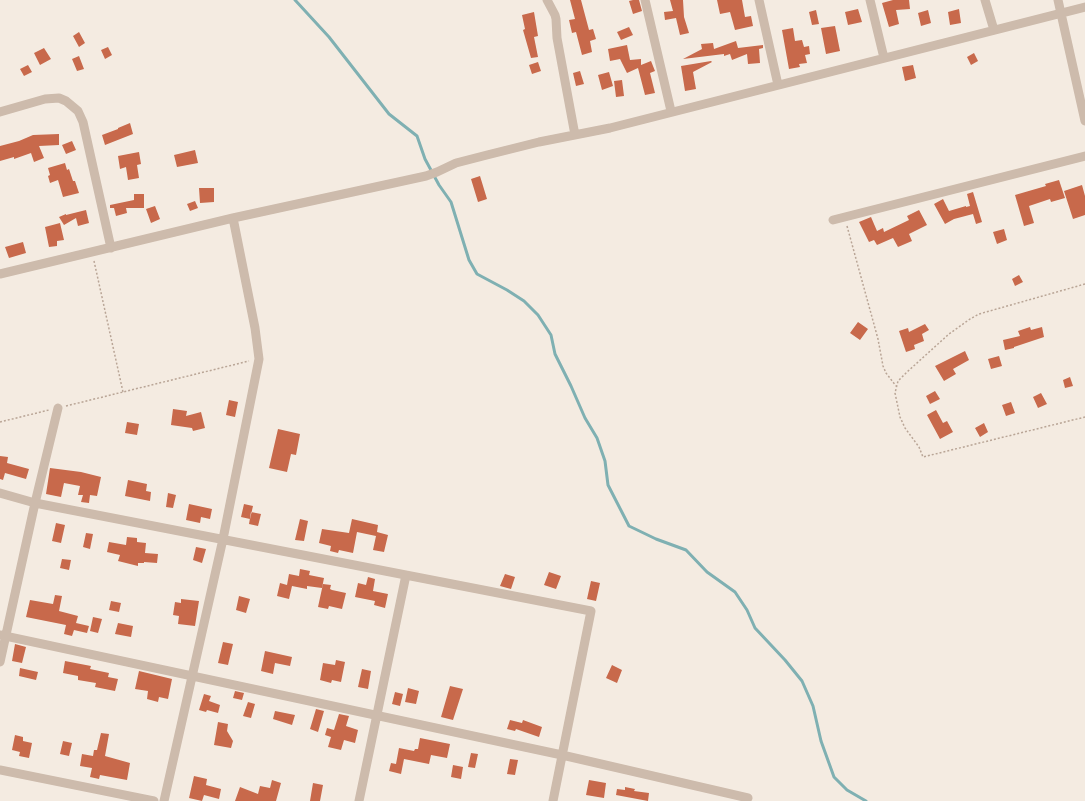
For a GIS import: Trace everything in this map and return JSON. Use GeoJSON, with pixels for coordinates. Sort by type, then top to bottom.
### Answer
{"type":"FeatureCollection","features":[{"type":"Feature","properties":{"kind":"street"},"geometry":{"type":"LineString","coordinates":[[547,0],[556,15],[558,38],[575,135]]}},
{"type":"Feature","properties":{"kind":"street"},"geometry":{"type":"LineString","coordinates":[[645,0],[671,111]]}},
{"type":"Feature","properties":{"kind":"street"},"geometry":{"type":"LineString","coordinates":[[759,0],[778,85]]}},
{"type":"Feature","properties":{"kind":"street"},"geometry":{"type":"LineString","coordinates":[[870,0],[884,58]]}},
{"type":"Feature","properties":{"kind":"street"},"geometry":{"type":"LineString","coordinates":[[985,0],[994,30]]}},
{"type":"Feature","properties":{"kind":"street"},"geometry":{"type":"LineString","coordinates":[[1058,0],[1085,121]]}},
{"type":"Feature","properties":{"kind":"street"},"geometry":{"type":"LineString","coordinates":[[0,274],[232,218],[426,176],[456,163],[479,157],[610,128],[671,111],[1085,7]]}},
{"type":"Feature","properties":{"kind":"street"},"geometry":{"type":"LineString","coordinates":[[0,112],[44,99],[58,98],[66,101],[78,111],[83,122],[111,248]]}},
{"type":"Feature","properties":{"kind":"street"},"geometry":{"type":"LineString","coordinates":[[833,220],[1085,156]]}},
{"type":"Feature","properties":{"kind":"street"},"geometry":{"type":"LineString","coordinates":[[164,801],[223,539],[259,359],[255,328],[232,218]]}},
{"type":"Feature","properties":{"kind":"street"},"geometry":{"type":"LineString","coordinates":[[0,662],[3,635],[58,408]]}},
{"type":"Feature","properties":{"kind":"street"},"geometry":{"type":"LineString","coordinates":[[0,492],[35,503],[591,611],[553,801]]}},
{"type":"Feature","properties":{"kind":"street"},"geometry":{"type":"LineString","coordinates":[[359,801],[406,575]]}},
{"type":"Feature","properties":{"kind":"street"},"geometry":{"type":"LineString","coordinates":[[3,635],[562,755],[748,798]]}},
{"type":"Feature","properties":{"kind":"street"},"geometry":{"type":"LineString","coordinates":[[0,770],[154,801]]}},
{"type":"Feature","properties":{"kind":"path"},"geometry":{"type":"LineString","coordinates":[[843,217],[848,230],[878,339],[883,366],[888,377],[896,386]]}},
{"type":"Feature","properties":{"kind":"path"},"geometry":{"type":"LineString","coordinates":[[92,252],[123,392]]}},
{"type":"Feature","properties":{"kind":"path"},"geometry":{"type":"LineString","coordinates":[[1085,284],[979,314],[970,319],[948,334],[907,372],[898,381],[895,393],[900,417],[905,428],[919,447],[923,457],[1085,417]]}},
{"type":"Feature","properties":{"kind":"path"},"geometry":{"type":"LineString","coordinates":[[0,422],[259,359]]}},
{"type":"Feature","properties":{"kind":"building"},"geometry":{"type":"Polygon","coordinates":[[[570,0],[581,0],[589,30],[593,29],[596,39],[590,41],[592,52],[582,55],[576,32],[572,33],[569,20],[575,19],[570,0]]]}},
{"type":"Feature","properties":{"kind":"building"},"geometry":{"type":"Polygon","coordinates":[[[639,0],[642,11],[633,14],[629,1],[639,0]]]}},
{"type":"Feature","properties":{"kind":"building"},"geometry":{"type":"Polygon","coordinates":[[[670,0],[683,0],[684,17],[689,33],[680,35],[676,18],[665,20],[664,12],[673,11],[670,0]]]}},
{"type":"Feature","properties":{"kind":"building"},"geometry":{"type":"Polygon","coordinates":[[[717,0],[742,0],[745,17],[751,16],[753,26],[735,30],[730,12],[720,14],[717,0]]]}},
{"type":"Feature","properties":{"kind":"building"},"geometry":{"type":"Polygon","coordinates":[[[893,0],[909,0],[910,9],[896,10],[899,24],[889,27],[882,3],[893,0]]]}},
{"type":"Feature","properties":{"kind":"building"},"geometry":{"type":"Polygon","coordinates":[[[858,9],[862,22],[848,25],[845,12],[858,9]]]}},
{"type":"Feature","properties":{"kind":"building"},"geometry":{"type":"Polygon","coordinates":[[[959,9],[961,23],[950,25],[948,12],[959,9]]]}},
{"type":"Feature","properties":{"kind":"building"},"geometry":{"type":"Polygon","coordinates":[[[816,10],[819,24],[812,25],[809,12],[816,10]]]}},
{"type":"Feature","properties":{"kind":"building"},"geometry":{"type":"Polygon","coordinates":[[[928,10],[931,23],[921,26],[918,13],[928,10]]]}},
{"type":"Feature","properties":{"kind":"building"},"geometry":{"type":"Polygon","coordinates":[[[534,12],[538,36],[534,37],[538,57],[531,58],[523,30],[525,29],[522,15],[534,12]]]}},
{"type":"Feature","properties":{"kind":"building"},"geometry":{"type":"Polygon","coordinates":[[[835,26],[840,51],[826,54],[821,28],[835,26]]]}},
{"type":"Feature","properties":{"kind":"building"},"geometry":{"type":"Polygon","coordinates":[[[629,27],[633,35],[621,40],[617,32],[629,27]]]}},
{"type":"Feature","properties":{"kind":"building"},"geometry":{"type":"Polygon","coordinates":[[[793,28],[795,41],[802,40],[804,47],[809,46],[810,54],[805,55],[807,63],[799,64],[800,67],[789,69],[782,30],[793,28]]]}},
{"type":"Feature","properties":{"kind":"building"},"geometry":{"type":"Polygon","coordinates":[[[79,32],[85,43],[79,47],[73,36],[79,32]]]}},
{"type":"Feature","properties":{"kind":"building"},"geometry":{"type":"Polygon","coordinates":[[[736,41],[738,48],[763,45],[763,48],[759,49],[760,63],[748,64],[747,54],[732,60],[730,54],[724,56],[724,54],[683,59],[702,49],[701,44],[713,43],[714,49],[736,41]]]}},
{"type":"Feature","properties":{"kind":"building"},"geometry":{"type":"Polygon","coordinates":[[[627,45],[630,60],[641,59],[641,65],[651,61],[655,71],[650,73],[655,93],[645,95],[638,68],[627,73],[620,59],[610,61],[608,49],[627,45]]]}},
{"type":"Feature","properties":{"kind":"building"},"geometry":{"type":"Polygon","coordinates":[[[108,47],[112,55],[105,59],[101,50],[108,47]]]}},
{"type":"Feature","properties":{"kind":"building"},"geometry":{"type":"Polygon","coordinates":[[[44,48],[51,59],[40,65],[34,53],[44,48]]]}},
{"type":"Feature","properties":{"kind":"building"},"geometry":{"type":"Polygon","coordinates":[[[974,53],[978,61],[971,65],[967,57],[974,53]]]}},
{"type":"Feature","properties":{"kind":"building"},"geometry":{"type":"Polygon","coordinates":[[[79,56],[84,69],[77,71],[72,59],[79,56]]]}},
{"type":"Feature","properties":{"kind":"building"},"geometry":{"type":"Polygon","coordinates":[[[538,62],[541,71],[532,74],[529,65],[538,62]]]}},
{"type":"Feature","properties":{"kind":"building"},"geometry":{"type":"Polygon","coordinates":[[[712,62],[693,72],[696,89],[685,91],[681,66],[712,62]]]}},
{"type":"Feature","properties":{"kind":"building"},"geometry":{"type":"Polygon","coordinates":[[[28,65],[32,72],[24,76],[20,69],[28,65]]]}},
{"type":"Feature","properties":{"kind":"building"},"geometry":{"type":"Polygon","coordinates":[[[913,65],[916,78],[905,81],[902,67],[913,65]]]}},
{"type":"Feature","properties":{"kind":"building"},"geometry":{"type":"Polygon","coordinates":[[[580,71],[584,84],[576,86],[573,73],[580,71]]]}},
{"type":"Feature","properties":{"kind":"building"},"geometry":{"type":"Polygon","coordinates":[[[609,72],[613,86],[602,90],[598,75],[609,72]]]}},
{"type":"Feature","properties":{"kind":"building"},"geometry":{"type":"Polygon","coordinates":[[[622,80],[624,96],[616,97],[614,81],[622,80]]]}},
{"type":"Feature","properties":{"kind":"building"},"geometry":{"type":"Polygon","coordinates":[[[130,123],[133,134],[105,145],[102,135],[130,123]]]}},
{"type":"Feature","properties":{"kind":"building"},"geometry":{"type":"Polygon","coordinates":[[[59,134],[59,145],[39,146],[44,158],[34,162],[31,153],[14,159],[14,157],[0,161],[0,146],[19,141],[33,135],[59,134]]]}},
{"type":"Feature","properties":{"kind":"building"},"geometry":{"type":"Polygon","coordinates":[[[72,141],[76,150],[66,154],[62,145],[72,141]]]}},
{"type":"Feature","properties":{"kind":"building"},"geometry":{"type":"Polygon","coordinates":[[[195,150],[198,163],[177,167],[174,155],[195,150]]]}},
{"type":"Feature","properties":{"kind":"building"},"geometry":{"type":"Polygon","coordinates":[[[139,152],[141,164],[137,165],[139,178],[128,180],[126,167],[120,169],[118,156],[139,152]]]}},
{"type":"Feature","properties":{"kind":"building"},"geometry":{"type":"Polygon","coordinates":[[[65,163],[67,170],[69,169],[73,181],[75,181],[79,193],[63,197],[58,180],[50,183],[48,168],[65,163]]]}},
{"type":"Feature","properties":{"kind":"building"},"geometry":{"type":"Polygon","coordinates":[[[480,176],[487,199],[478,202],[471,179],[480,176]]]}},
{"type":"Feature","properties":{"kind":"building"},"geometry":{"type":"Polygon","coordinates":[[[1059,180],[1065,198],[1051,202],[1050,199],[1029,206],[1034,223],[1024,226],[1015,195],[1046,186],[1045,184],[1059,180]]]}},
{"type":"Feature","properties":{"kind":"building"},"geometry":{"type":"Polygon","coordinates":[[[1082,185],[1085,196],[1085,215],[1073,219],[1064,191],[1082,185]]]}},
{"type":"Feature","properties":{"kind":"building"},"geometry":{"type":"Polygon","coordinates":[[[199,188],[214,188],[214,202],[200,203],[199,188]]]}},
{"type":"Feature","properties":{"kind":"building"},"geometry":{"type":"Polygon","coordinates":[[[973,192],[982,222],[976,224],[973,214],[954,219],[945,224],[934,204],[943,199],[949,211],[970,206],[967,194],[973,192]]]}},
{"type":"Feature","properties":{"kind":"building"},"geometry":{"type":"Polygon","coordinates":[[[134,194],[144,194],[144,208],[126,208],[127,213],[116,216],[114,208],[110,208],[110,205],[134,200],[134,194]]]}},
{"type":"Feature","properties":{"kind":"building"},"geometry":{"type":"Polygon","coordinates":[[[195,201],[198,208],[190,211],[187,204],[195,201]]]}},
{"type":"Feature","properties":{"kind":"building"},"geometry":{"type":"Polygon","coordinates":[[[155,206],[160,219],[151,223],[146,209],[155,206]]]}},
{"type":"Feature","properties":{"kind":"building"},"geometry":{"type":"Polygon","coordinates":[[[86,210],[89,223],[78,226],[76,218],[64,225],[59,217],[66,214],[86,210]]]}},
{"type":"Feature","properties":{"kind":"building"},"geometry":{"type":"Polygon","coordinates":[[[919,210],[927,225],[909,234],[912,241],[898,247],[893,238],[877,245],[874,240],[869,242],[859,222],[871,217],[877,231],[883,228],[884,232],[909,220],[907,216],[919,210]]]}},
{"type":"Feature","properties":{"kind":"building"},"geometry":{"type":"Polygon","coordinates":[[[60,223],[64,240],[57,241],[57,246],[49,247],[45,227],[60,223]]]}},
{"type":"Feature","properties":{"kind":"building"},"geometry":{"type":"Polygon","coordinates":[[[1004,229],[1007,240],[997,244],[993,232],[1004,229]]]}},
{"type":"Feature","properties":{"kind":"building"},"geometry":{"type":"Polygon","coordinates":[[[23,242],[26,253],[9,258],[5,247],[23,242]]]}},
{"type":"Feature","properties":{"kind":"building"},"geometry":{"type":"Polygon","coordinates":[[[1019,275],[1023,282],[1015,286],[1012,279],[1019,275]]]}},
{"type":"Feature","properties":{"kind":"building"},"geometry":{"type":"Polygon","coordinates":[[[858,322],[868,329],[860,340],[850,333],[858,322]]]}},
{"type":"Feature","properties":{"kind":"building"},"geometry":{"type":"Polygon","coordinates":[[[925,324],[929,330],[922,334],[924,341],[914,345],[915,349],[906,352],[899,331],[908,328],[909,332],[925,324]]]}},
{"type":"Feature","properties":{"kind":"building"},"geometry":{"type":"Polygon","coordinates":[[[1030,327],[1031,330],[1042,327],[1044,337],[1005,350],[1003,340],[1020,336],[1018,331],[1030,327]]]}},
{"type":"Feature","properties":{"kind":"building"},"geometry":{"type":"Polygon","coordinates":[[[965,351],[969,360],[953,369],[956,374],[944,381],[935,366],[965,351]]]}},
{"type":"Feature","properties":{"kind":"building"},"geometry":{"type":"Polygon","coordinates":[[[999,356],[1002,366],[991,369],[988,359],[999,356]]]}},
{"type":"Feature","properties":{"kind":"building"},"geometry":{"type":"Polygon","coordinates":[[[1070,377],[1073,386],[1065,388],[1063,380],[1070,377]]]}},
{"type":"Feature","properties":{"kind":"building"},"geometry":{"type":"Polygon","coordinates":[[[935,391],[940,399],[930,404],[926,396],[935,391]]]}},
{"type":"Feature","properties":{"kind":"building"},"geometry":{"type":"Polygon","coordinates":[[[1041,393],[1047,404],[1038,408],[1033,397],[1041,393]]]}},
{"type":"Feature","properties":{"kind":"building"},"geometry":{"type":"Polygon","coordinates":[[[229,400],[238,402],[235,417],[226,415],[229,400]]]}},
{"type":"Feature","properties":{"kind":"building"},"geometry":{"type":"Polygon","coordinates":[[[1011,402],[1015,413],[1006,416],[1002,405],[1011,402]]]}},
{"type":"Feature","properties":{"kind":"building"},"geometry":{"type":"Polygon","coordinates":[[[173,409],[187,411],[186,416],[201,412],[205,428],[193,431],[192,428],[171,425],[173,409]]]}},
{"type":"Feature","properties":{"kind":"building"},"geometry":{"type":"Polygon","coordinates":[[[936,410],[943,423],[947,421],[953,432],[940,439],[927,415],[936,410]]]}},
{"type":"Feature","properties":{"kind":"building"},"geometry":{"type":"Polygon","coordinates":[[[127,422],[139,424],[137,435],[125,433],[127,422]]]}},
{"type":"Feature","properties":{"kind":"building"},"geometry":{"type":"Polygon","coordinates":[[[984,423],[988,432],[980,437],[975,428],[984,423]]]}},
{"type":"Feature","properties":{"kind":"building"},"geometry":{"type":"Polygon","coordinates":[[[278,429],[300,434],[296,455],[291,454],[287,472],[269,468],[278,429]]]}},
{"type":"Feature","properties":{"kind":"building"},"geometry":{"type":"Polygon","coordinates":[[[0,456],[8,457],[7,463],[29,469],[26,479],[5,473],[3,480],[0,479],[0,456]]]}},
{"type":"Feature","properties":{"kind":"building"},"geometry":{"type":"Polygon","coordinates":[[[50,468],[81,472],[101,477],[97,496],[90,495],[89,503],[81,502],[83,495],[78,495],[80,486],[64,483],[61,497],[46,494],[50,468]]]}},
{"type":"Feature","properties":{"kind":"building"},"geometry":{"type":"Polygon","coordinates":[[[128,480],[147,484],[146,491],[151,492],[150,501],[125,496],[128,480]]]}},
{"type":"Feature","properties":{"kind":"building"},"geometry":{"type":"Polygon","coordinates":[[[168,493],[176,495],[173,508],[166,507],[168,493]]]}},
{"type":"Feature","properties":{"kind":"building"},"geometry":{"type":"Polygon","coordinates":[[[189,504],[212,509],[210,519],[201,517],[200,523],[186,520],[189,504]]]}},
{"type":"Feature","properties":{"kind":"building"},"geometry":{"type":"Polygon","coordinates":[[[244,504],[253,506],[250,519],[241,517],[244,504]]]}},
{"type":"Feature","properties":{"kind":"building"},"geometry":{"type":"Polygon","coordinates":[[[251,512],[261,514],[258,526],[249,524],[251,512]]]}},
{"type":"Feature","properties":{"kind":"building"},"geometry":{"type":"Polygon","coordinates":[[[300,519],[308,521],[304,541],[295,540],[300,519]]]}},
{"type":"Feature","properties":{"kind":"building"},"geometry":{"type":"Polygon","coordinates":[[[352,519],[378,525],[377,532],[388,535],[384,552],[373,550],[376,536],[357,532],[353,553],[339,550],[338,553],[330,551],[331,546],[319,543],[322,529],[349,533],[352,519]]]}},
{"type":"Feature","properties":{"kind":"building"},"geometry":{"type":"Polygon","coordinates":[[[56,523],[65,525],[61,543],[52,541],[56,523]]]}},
{"type":"Feature","properties":{"kind":"building"},"geometry":{"type":"Polygon","coordinates":[[[86,533],[93,534],[90,549],[83,547],[86,533]]]}},
{"type":"Feature","properties":{"kind":"building"},"geometry":{"type":"Polygon","coordinates":[[[127,537],[137,538],[137,542],[146,543],[145,553],[158,554],[157,563],[144,562],[138,563],[138,566],[118,561],[120,555],[107,552],[109,542],[126,545],[127,537]]]}},
{"type":"Feature","properties":{"kind":"building"},"geometry":{"type":"Polygon","coordinates":[[[196,547],[206,549],[202,563],[193,560],[196,547]]]}},
{"type":"Feature","properties":{"kind":"building"},"geometry":{"type":"Polygon","coordinates":[[[62,559],[71,560],[69,570],[60,568],[62,559]]]}},
{"type":"Feature","properties":{"kind":"building"},"geometry":{"type":"Polygon","coordinates":[[[300,569],[310,571],[309,575],[324,578],[322,588],[307,586],[307,589],[292,586],[289,599],[277,596],[280,583],[287,585],[289,574],[299,576],[300,569]]]}},
{"type":"Feature","properties":{"kind":"building"},"geometry":{"type":"Polygon","coordinates":[[[549,572],[561,576],[556,589],[544,585],[549,572]]]}},
{"type":"Feature","properties":{"kind":"building"},"geometry":{"type":"Polygon","coordinates":[[[505,574],[515,577],[511,589],[500,586],[505,574]]]}},
{"type":"Feature","properties":{"kind":"building"},"geometry":{"type":"Polygon","coordinates":[[[368,577],[375,579],[373,591],[388,594],[385,608],[374,605],[375,601],[355,597],[358,583],[366,585],[368,577]]]}},
{"type":"Feature","properties":{"kind":"building"},"geometry":{"type":"Polygon","coordinates":[[[591,581],[600,583],[596,601],[587,599],[591,581]]]}},
{"type":"Feature","properties":{"kind":"building"},"geometry":{"type":"Polygon","coordinates":[[[323,584],[331,585],[330,589],[332,590],[346,593],[342,609],[329,606],[328,609],[318,607],[323,584]]]}},
{"type":"Feature","properties":{"kind":"building"},"geometry":{"type":"Polygon","coordinates":[[[55,595],[62,596],[59,611],[78,616],[76,623],[89,626],[87,633],[74,630],[72,636],[64,634],[66,625],[26,617],[30,600],[53,604],[55,595]]]}},
{"type":"Feature","properties":{"kind":"building"},"geometry":{"type":"Polygon","coordinates":[[[239,596],[250,599],[246,613],[236,610],[239,596]]]}},
{"type":"Feature","properties":{"kind":"building"},"geometry":{"type":"Polygon","coordinates":[[[181,599],[199,601],[195,626],[178,624],[179,616],[173,615],[175,602],[181,603],[181,599]]]}},
{"type":"Feature","properties":{"kind":"building"},"geometry":{"type":"Polygon","coordinates":[[[111,601],[121,603],[119,612],[109,610],[111,601]]]}},
{"type":"Feature","properties":{"kind":"building"},"geometry":{"type":"Polygon","coordinates":[[[93,617],[102,619],[98,633],[90,631],[93,617]]]}},
{"type":"Feature","properties":{"kind":"building"},"geometry":{"type":"Polygon","coordinates":[[[118,623],[133,626],[131,637],[115,634],[118,623]]]}},
{"type":"Feature","properties":{"kind":"building"},"geometry":{"type":"Polygon","coordinates":[[[223,642],[233,644],[228,665],[218,663],[223,642]]]}},
{"type":"Feature","properties":{"kind":"building"},"geometry":{"type":"Polygon","coordinates":[[[15,644],[26,647],[22,663],[12,661],[15,644]]]}},
{"type":"Feature","properties":{"kind":"building"},"geometry":{"type":"Polygon","coordinates":[[[265,651],[292,657],[290,666],[275,663],[273,674],[261,671],[265,651]]]}},
{"type":"Feature","properties":{"kind":"building"},"geometry":{"type":"Polygon","coordinates":[[[336,660],[345,662],[341,682],[332,680],[331,683],[320,680],[323,663],[335,665],[336,660]]]}},
{"type":"Feature","properties":{"kind":"building"},"geometry":{"type":"Polygon","coordinates":[[[65,661],[91,666],[90,669],[109,673],[108,677],[118,679],[115,691],[95,687],[96,683],[78,680],[78,676],[63,673],[65,661]]]}},
{"type":"Feature","properties":{"kind":"building"},"geometry":{"type":"Polygon","coordinates":[[[612,665],[622,670],[617,683],[606,678],[612,665]]]}},
{"type":"Feature","properties":{"kind":"building"},"geometry":{"type":"Polygon","coordinates":[[[20,668],[38,672],[36,680],[19,676],[20,668]]]}},
{"type":"Feature","properties":{"kind":"building"},"geometry":{"type":"Polygon","coordinates":[[[362,669],[371,671],[368,689],[358,687],[362,669]]]}},
{"type":"Feature","properties":{"kind":"building"},"geometry":{"type":"Polygon","coordinates":[[[139,671],[172,679],[168,699],[159,697],[158,702],[147,699],[148,691],[135,689],[139,671]]]}},
{"type":"Feature","properties":{"kind":"building"},"geometry":{"type":"Polygon","coordinates":[[[450,686],[463,689],[453,720],[441,717],[450,686]]]}},
{"type":"Feature","properties":{"kind":"building"},"geometry":{"type":"Polygon","coordinates":[[[408,688],[419,691],[416,704],[405,702],[408,688]]]}},
{"type":"Feature","properties":{"kind":"building"},"geometry":{"type":"Polygon","coordinates":[[[235,691],[244,693],[242,700],[233,698],[235,691]]]}},
{"type":"Feature","properties":{"kind":"building"},"geometry":{"type":"Polygon","coordinates":[[[395,692],[403,694],[400,706],[392,704],[395,692]]]}},
{"type":"Feature","properties":{"kind":"building"},"geometry":{"type":"Polygon","coordinates":[[[204,694],[211,696],[209,701],[220,705],[218,713],[207,710],[206,712],[199,710],[204,694]]]}},
{"type":"Feature","properties":{"kind":"building"},"geometry":{"type":"Polygon","coordinates":[[[248,702],[255,704],[251,718],[243,716],[248,702]]]}},
{"type":"Feature","properties":{"kind":"building"},"geometry":{"type":"Polygon","coordinates":[[[316,709],[324,711],[318,732],[310,729],[316,709]]]}},
{"type":"Feature","properties":{"kind":"building"},"geometry":{"type":"Polygon","coordinates":[[[275,711],[295,715],[292,725],[273,719],[275,711]]]}},
{"type":"Feature","properties":{"kind":"building"},"geometry":{"type":"Polygon","coordinates":[[[339,714],[349,716],[346,726],[358,730],[355,743],[344,740],[341,750],[328,747],[331,737],[325,735],[327,728],[334,730],[339,714]]]}},
{"type":"Feature","properties":{"kind":"building"},"geometry":{"type":"Polygon","coordinates":[[[510,720],[522,723],[523,720],[542,727],[539,737],[516,729],[515,731],[507,729],[510,720]]]}},
{"type":"Feature","properties":{"kind":"building"},"geometry":{"type":"Polygon","coordinates":[[[218,722],[228,724],[227,731],[233,741],[231,748],[214,745],[218,722]]]}},
{"type":"Feature","properties":{"kind":"building"},"geometry":{"type":"Polygon","coordinates":[[[101,733],[109,734],[105,756],[130,763],[127,780],[100,775],[99,779],[90,777],[92,768],[80,766],[82,754],[93,756],[94,750],[97,750],[101,733]]]}},
{"type":"Feature","properties":{"kind":"building"},"geometry":{"type":"Polygon","coordinates":[[[15,735],[23,737],[23,741],[32,743],[29,758],[19,756],[20,752],[12,750],[15,735]]]}},
{"type":"Feature","properties":{"kind":"building"},"geometry":{"type":"Polygon","coordinates":[[[420,738],[450,744],[447,758],[431,755],[429,764],[404,759],[401,774],[389,771],[391,763],[396,764],[399,748],[414,751],[415,749],[418,749],[420,738]]]}},
{"type":"Feature","properties":{"kind":"building"},"geometry":{"type":"Polygon","coordinates":[[[63,741],[72,743],[69,756],[60,754],[63,741]]]}},
{"type":"Feature","properties":{"kind":"building"},"geometry":{"type":"Polygon","coordinates":[[[471,753],[478,754],[475,768],[468,767],[471,753]]]}},
{"type":"Feature","properties":{"kind":"building"},"geometry":{"type":"Polygon","coordinates":[[[510,759],[518,760],[515,775],[507,774],[510,759]]]}},
{"type":"Feature","properties":{"kind":"building"},"geometry":{"type":"Polygon","coordinates":[[[453,765],[463,767],[461,779],[451,777],[453,765]]]}},
{"type":"Feature","properties":{"kind":"building"},"geometry":{"type":"Polygon","coordinates":[[[194,776],[207,779],[206,785],[221,789],[219,799],[204,795],[202,801],[189,798],[194,776]]]}},
{"type":"Feature","properties":{"kind":"building"},"geometry":{"type":"Polygon","coordinates":[[[272,780],[281,783],[276,801],[235,801],[240,787],[258,794],[260,786],[270,788],[272,780]]]}},
{"type":"Feature","properties":{"kind":"building"},"geometry":{"type":"Polygon","coordinates":[[[589,780],[606,783],[604,798],[586,795],[589,780]]]}},
{"type":"Feature","properties":{"kind":"building"},"geometry":{"type":"Polygon","coordinates":[[[313,783],[323,785],[320,801],[310,801],[313,783]]]}},
{"type":"Feature","properties":{"kind":"building"},"geometry":{"type":"Polygon","coordinates":[[[625,787],[635,789],[634,791],[649,793],[648,801],[616,795],[617,789],[625,790],[625,787]]]}},
{"type":"Feature","properties":{"kind":"waterway"},"geometry":{"type":"LineString","coordinates":[[295,0],[329,37],[389,114],[417,136],[425,159],[439,185],[451,202],[469,260],[477,274],[524,301],[538,315],[551,335],[555,354],[585,418],[597,438],[605,461],[608,485],[629,526],[656,539],[686,550],[707,572],[735,592],[747,610],[755,628],[785,660],[802,681],[813,706],[821,741],[834,777],[847,790],[866,801]]}}]}
